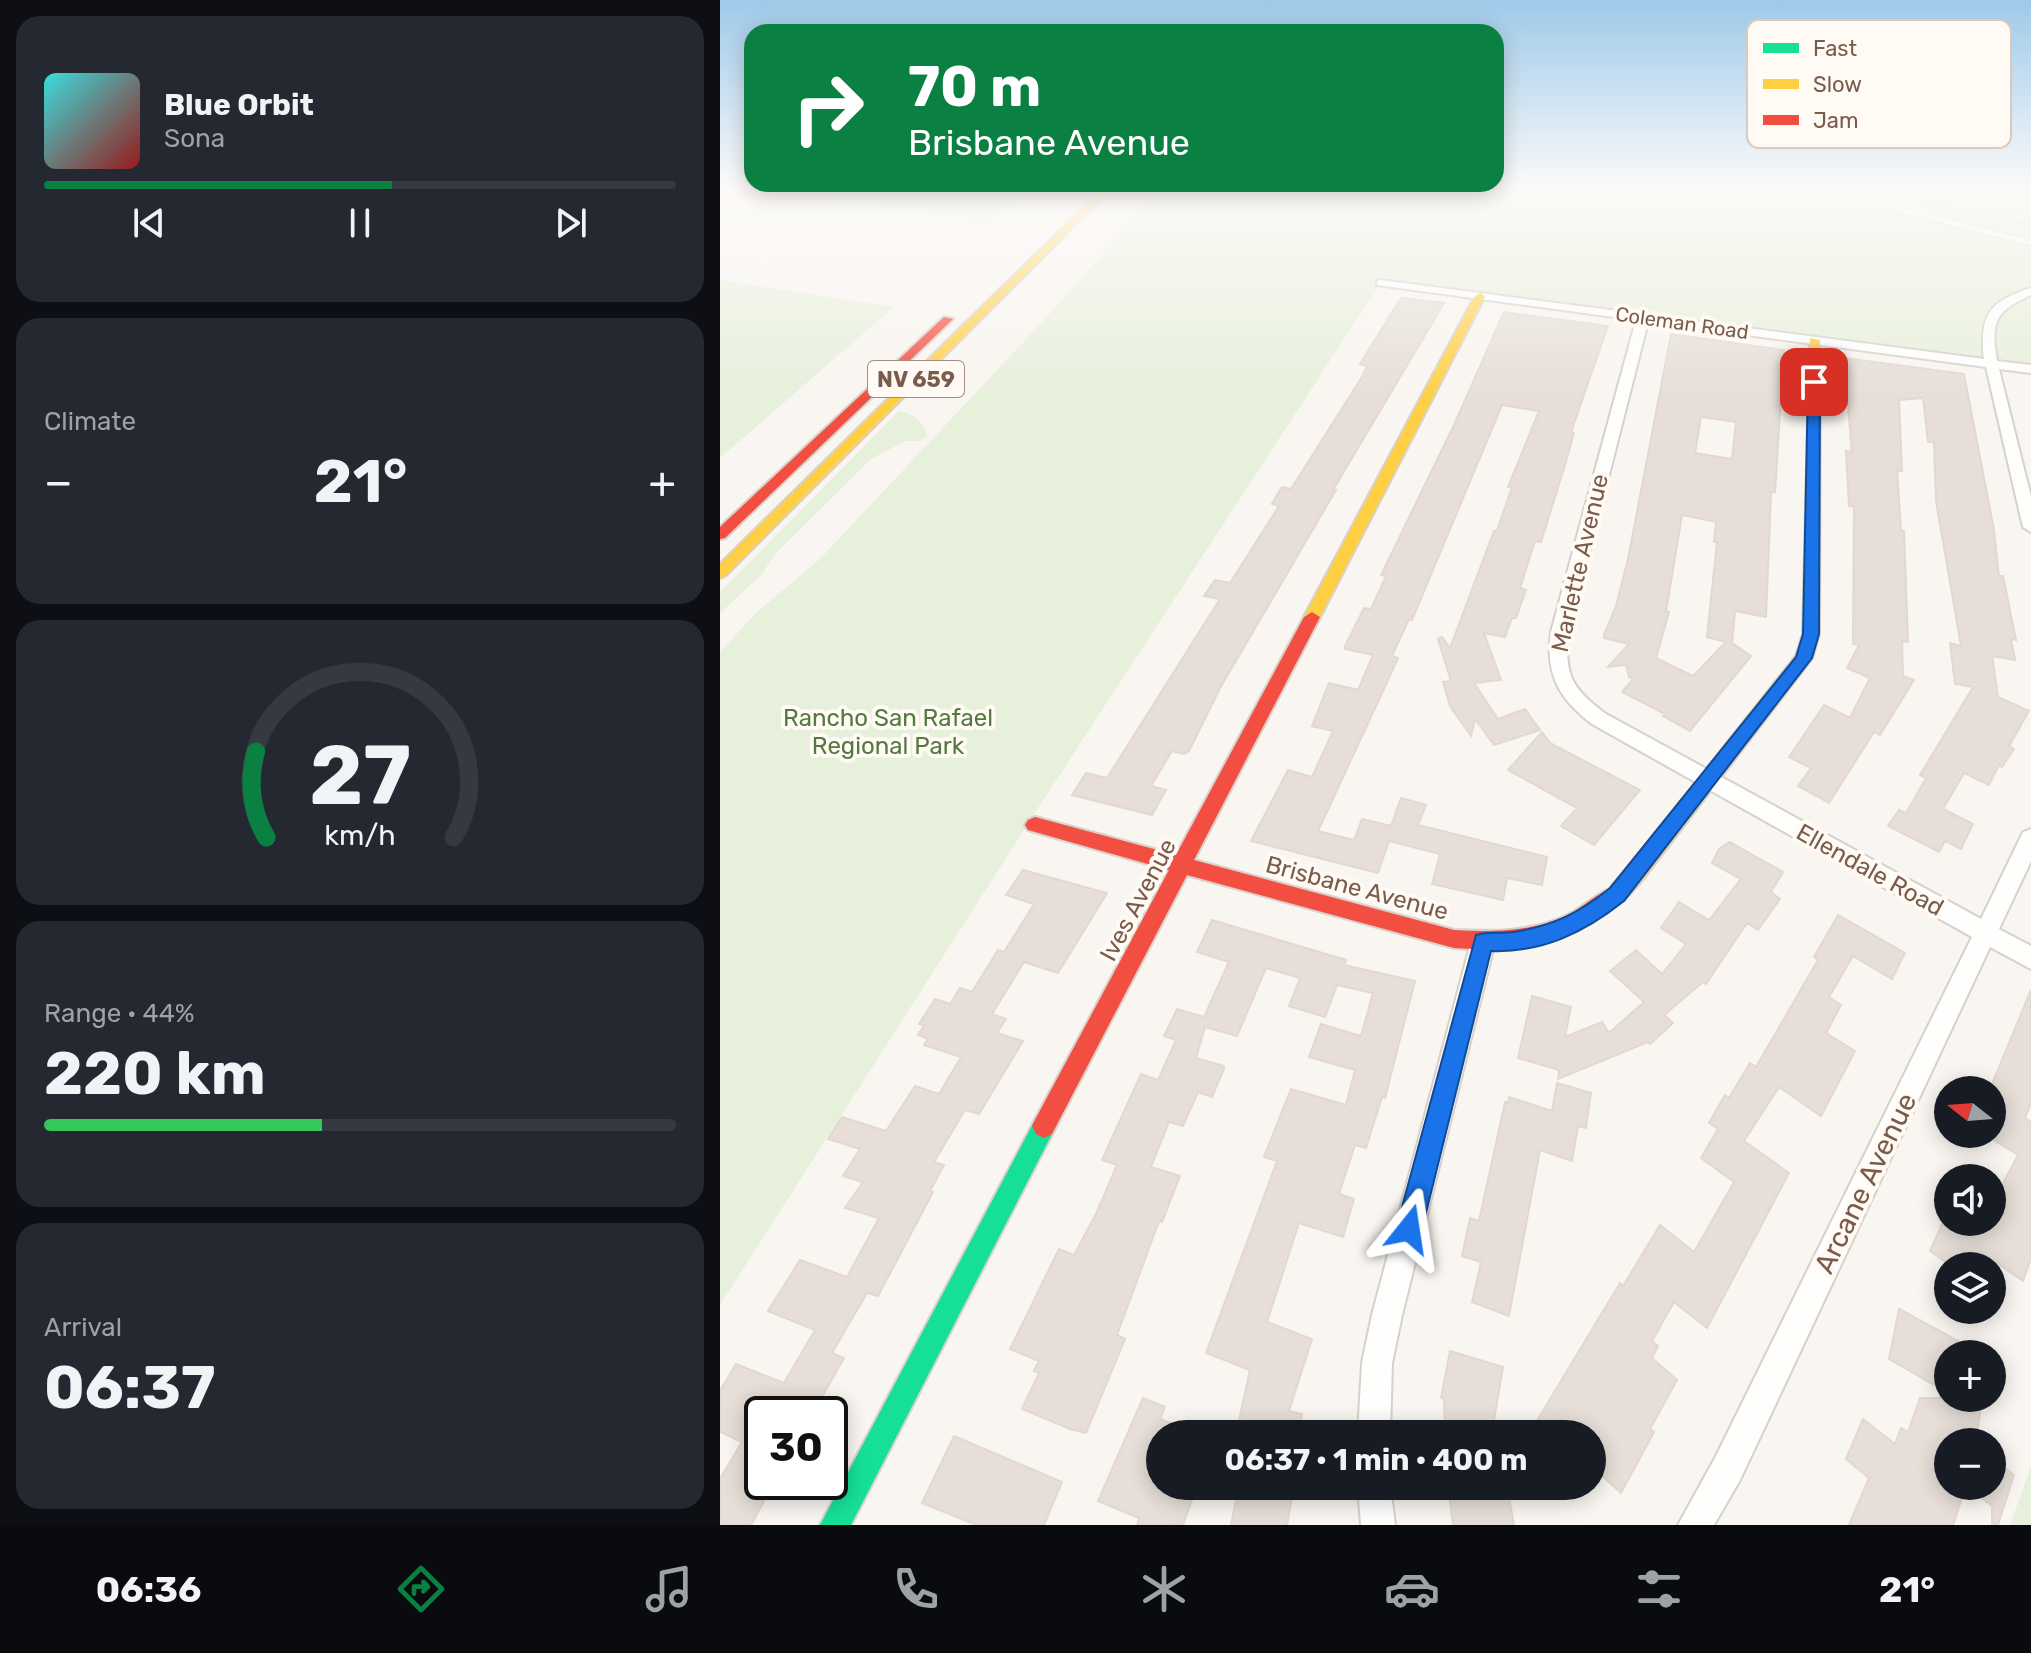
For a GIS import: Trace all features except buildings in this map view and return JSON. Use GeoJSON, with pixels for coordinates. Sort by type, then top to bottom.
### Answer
{"type":"FeatureCollection","features":[{"type":"Feature","properties":{"kind":"street"},"geometry":{"type":"LineString","coordinates":[[998,270],[1012,257]]}},
{"type":"Feature","properties":{"kind":"street","name":"NV 659"},"geometry":{"type":"LineString","coordinates":[[720,572],[1038,257]]}},
{"type":"Feature","properties":{"kind":"street","name":"Coleman Road"},"geometry":{"type":"LineString","coordinates":[[1381,283],[2031,369]]}},
{"type":"Feature","properties":{"kind":"street"},"geometry":{"type":"LineString","coordinates":[[2031,291],[2009,301],[1994,314],[1988,325],[1992,364],[2031,527]]}},
{"type":"Feature","properties":{"kind":"street","name":"Ives Avenue"},"geometry":{"type":"LineString","coordinates":[[835,1525],[1480,296]]}},
{"type":"Feature","properties":{"kind":"street","name":"NV 659"},"geometry":{"type":"LineString","coordinates":[[720,535],[958,309]]}},
{"type":"Feature","properties":{"kind":"street","name":"Marlette Avenue"},"geometry":{"type":"LineString","coordinates":[[1643,317],[1560,632],[1556,667],[1567,689],[1585,710],[1709,781]]}},
{"type":"Feature","properties":{"kind":"street","name":"Brisbane Avenue"},"geometry":{"type":"LineString","coordinates":[[1035,825],[1429,933],[1483,942],[1506,943],[1537,938],[1566,929],[1592,915],[1636,873],[1797,669],[1808,646],[1814,340]]}},
{"type":"Feature","properties":{"kind":"street","name":"Ellendale Road"},"geometry":{"type":"LineString","coordinates":[[1709,781],[2031,958]]}},
{"type":"Feature","properties":{"kind":"street","name":"Arcane Avenue"},"geometry":{"type":"LineString","coordinates":[[1695,1525],[1728,1468],[2031,838]]}},
{"type":"Feature","properties":{"kind":"street"},"geometry":{"type":"LineString","coordinates":[[1375,1420],[1377,1363],[1387,1315],[1483,942]]}},
{"type":"Feature","properties":{"kind":"street"},"geometry":{"type":"LineString","coordinates":[[1375,1500],[1378,1525]]}},
{"type":"Feature","properties":{"kind":"green space","name":"Rancho San Rafael Regional Park"},"geometry":{"type":"Polygon","coordinates":[[[1100,257],[2031,257],[2031,365],[1384,278],[1038,808],[720,1305],[720,652],[756,613],[821,558],[1100,257]]]}},
{"type":"Feature","properties":{"kind":"green space"},"geometry":{"type":"Polygon","coordinates":[[[720,280],[894,307],[720,458],[720,280]]]}},
{"type":"Feature","properties":{"kind":"green space"},"geometry":{"type":"Polygon","coordinates":[[[899,411],[917,419],[924,426],[927,436],[920,441],[905,441],[871,459],[777,552],[761,575],[720,613],[720,592],[899,411]]]}},
{"type":"Feature","properties":{"kind":"green space"},"geometry":{"type":"Polygon","coordinates":[[[2031,1466],[2031,1525],[2010,1525],[2031,1466]]]}},
{"type":"Feature","properties":{"kind":"traffic: fast"},"geometry":{"type":"LineString","coordinates":[[835,1525],[1044,1126]]}},
{"type":"Feature","properties":{"kind":"traffic: slow"},"geometry":{"type":"LineString","coordinates":[[720,573],[1038,257]]}},
{"type":"Feature","properties":{"kind":"traffic: slow"},"geometry":{"type":"LineString","coordinates":[[1312,617],[1480,296]]}},
{"type":"Feature","properties":{"kind":"traffic: slow"},"geometry":{"type":"LineString","coordinates":[[1612,897],[1636,873],[1804,658],[1811,634],[1814,340]]}},
{"type":"Feature","properties":{"kind":"traffic: jam"},"geometry":{"type":"LineString","coordinates":[[720,535],[948,319]]}},
{"type":"Feature","properties":{"kind":"traffic: jam"},"geometry":{"type":"LineString","coordinates":[[1044,1126],[1312,617]]}},
{"type":"Feature","properties":{"kind":"traffic: jam"},"geometry":{"type":"LineString","coordinates":[[1035,825],[1454,939],[1476,941],[1538,935],[1576,921],[1612,897]]}},
{"type":"Feature","properties":{"kind":"route"},"geometry":{"type":"LineString","coordinates":[[1409,1229],[1483,942],[1506,943],[1566,929],[1592,915],[1617,894],[1804,658],[1811,634],[1814,382]]}}]}
